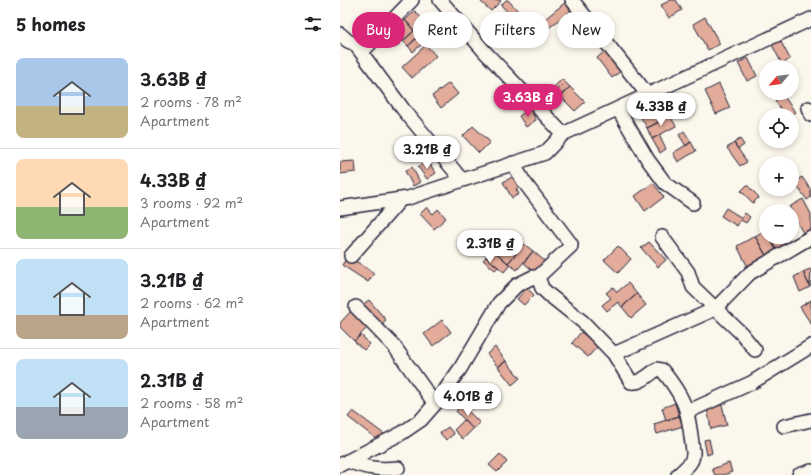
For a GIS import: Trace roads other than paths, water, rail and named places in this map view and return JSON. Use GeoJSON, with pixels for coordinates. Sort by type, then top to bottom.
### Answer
{"type":"FeatureCollection","features":[{"type":"Feature","properties":{"kind":"street"},"geometry":{"type":"LineString","coordinates":[[362,52],[412,0]]}},
{"type":"Feature","properties":{"kind":"street"},"geometry":{"type":"LineString","coordinates":[[440,0],[485,52],[563,134]]}},
{"type":"Feature","properties":{"kind":"street"},"geometry":{"type":"LineString","coordinates":[[572,0],[648,95]]}},
{"type":"Feature","properties":{"kind":"street"},"geometry":{"type":"LineString","coordinates":[[340,208],[408,198],[545,153],[563,134],[811,20]]}},
{"type":"Feature","properties":{"kind":"street"},"geometry":{"type":"LineString","coordinates":[[340,34],[355,44],[362,52],[403,109],[462,180]]}},
{"type":"Feature","properties":{"kind":"street"},"geometry":{"type":"LineString","coordinates":[[618,109],[648,160],[664,182],[693,203]]}},
{"type":"Feature","properties":{"kind":"street"},"geometry":{"type":"LineString","coordinates":[[344,463],[402,433],[421,420],[435,404],[460,368],[502,299],[517,285],[533,277],[538,277],[571,246],[524,182],[513,163]]}},
{"type":"Feature","properties":{"kind":"street"},"geometry":{"type":"LineString","coordinates":[[351,256],[401,199]]}},
{"type":"Feature","properties":{"kind":"street"},"geometry":{"type":"LineString","coordinates":[[662,237],[688,272],[693,287],[742,334],[755,350]]}},
{"type":"Feature","properties":{"kind":"street"},"geometry":{"type":"LineString","coordinates":[[614,354],[715,308],[750,273],[811,237]]}},
{"type":"Feature","properties":{"kind":"street"},"geometry":{"type":"LineString","coordinates":[[538,277],[542,288],[583,322],[614,354],[631,382],[638,382],[657,369],[662,370],[684,404],[687,412],[693,457],[691,463],[678,475]]}},
{"type":"Feature","properties":{"kind":"street"},"geometry":{"type":"LineString","coordinates":[[356,307],[394,346],[435,404]]}},
{"type":"Feature","properties":{"kind":"street"},"geometry":{"type":"LineString","coordinates":[[687,412],[751,383],[811,346]]}},
{"type":"Feature","properties":{"kind":"street"},"geometry":{"type":"LineString","coordinates":[[784,426],[811,420]]}},
{"type":"Feature","properties":{"kind":"street"},"geometry":{"type":"LineString","coordinates":[[344,463],[382,470],[398,468]]}},
{"type":"Feature","properties":{"kind":"street"},"geometry":{"type":"LineString","coordinates":[[799,475],[811,471]]}}]}
